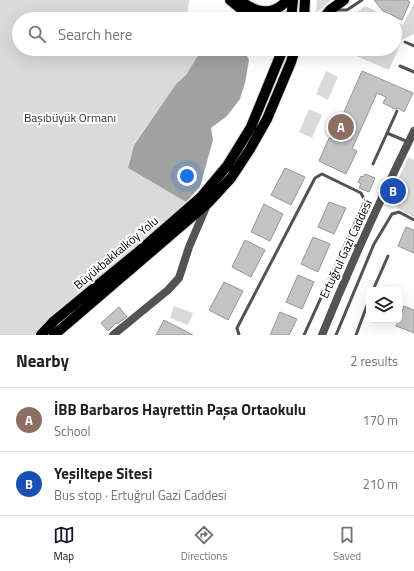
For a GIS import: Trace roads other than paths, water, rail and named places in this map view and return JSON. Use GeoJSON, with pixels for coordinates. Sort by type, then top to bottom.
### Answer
{"type":"FeatureCollection","features":[{"type":"Feature","properties":{"kind":"highway"},"geometry":{"type":"LineString","coordinates":[[230,0],[245,12]]}},
{"type":"Feature","properties":{"kind":"highway"},"geometry":{"type":"LineString","coordinates":[[240,0],[244,4],[257,10],[274,11],[287,0]]}},
{"type":"Feature","properties":{"kind":"highway"},"geometry":{"type":"LineString","coordinates":[[292,12],[293,0]]}},
{"type":"Feature","properties":{"kind":"highway"},"geometry":{"type":"LineString","coordinates":[[304,12],[305,0]]}},
{"type":"Feature","properties":{"kind":"highway"},"geometry":{"type":"LineString","coordinates":[[330,10],[344,0]]}},
{"type":"Feature","properties":{"kind":"highway","name":"Büyükbakkalköy Yolu"},"geometry":{"type":"LineString","coordinates":[[41,335],[54,321],[138,252],[207,190],[227,166],[251,127],[278,56]]}},
{"type":"Feature","properties":{"kind":"highway"},"geometry":{"type":"LineString","coordinates":[[291,62],[293,56]]}},
{"type":"Feature","properties":{"kind":"highway"},"geometry":{"type":"LineString","coordinates":[[291,62],[296,56]]}},
{"type":"Feature","properties":{"kind":"highway","name":"Büyükbakkalköy Yolu"},"geometry":{"type":"LineString","coordinates":[[54,335],[208,203],[230,178],[250,149],[267,119],[291,62]]}},
{"type":"Feature","properties":{"kind":"highway"},"geometry":{"type":"LineString","coordinates":[[207,190],[208,203]]}},
{"type":"Feature","properties":{"kind":"street","name":"Ertuğrul Gazi Caddesi"},"geometry":{"type":"LineString","coordinates":[[324,334],[332,308],[358,247],[414,131]]}},
{"type":"Feature","properties":{"kind":"street"},"geometry":{"type":"LineString","coordinates":[[113,335],[168,290],[178,278],[189,247],[208,203]]}},
{"type":"Feature","properties":{"kind":"lane"},"geometry":{"type":"LineString","coordinates":[[330,10],[347,10],[362,0]]}},
{"type":"Feature","properties":{"kind":"lane"},"geometry":{"type":"LineString","coordinates":[[405,42],[414,46]]}},
{"type":"Feature","properties":{"kind":"lane"},"geometry":{"type":"LineString","coordinates":[[400,66],[414,72]]}},
{"type":"Feature","properties":{"kind":"lane"},"geometry":{"type":"LineString","coordinates":[[373,164],[396,111]]}},
{"type":"Feature","properties":{"kind":"lane"},"geometry":{"type":"LineString","coordinates":[[387,132],[408,142]]}},
{"type":"Feature","properties":{"kind":"lane"},"geometry":{"type":"LineString","coordinates":[[239,335],[237,328],[315,178],[322,174],[361,193],[365,201],[304,335]]}},
{"type":"Feature","properties":{"kind":"lane"},"geometry":{"type":"LineString","coordinates":[[336,335],[374,244],[387,221],[392,214],[399,212],[414,220]]}},
{"type":"Feature","properties":{"kind":"lane"},"geometry":{"type":"LineString","coordinates":[[346,242],[358,247]]}},
{"type":"Feature","properties":{"kind":"lane"},"geometry":{"type":"LineString","coordinates":[[374,287],[388,256]]}},
{"type":"Feature","properties":{"kind":"lane"},"geometry":{"type":"LineString","coordinates":[[356,335],[366,308]]}},
{"type":"Feature","properties":{"kind":"place","name":"İBB Barbaros Hayrettin Paşa Ortaokulu"},"geometry":{"type":"Point","coordinates":[341,127]}},
{"type":"Feature","properties":{"kind":"place","name":"Yeşiltepe Sitesi"},"geometry":{"type":"Point","coordinates":[393,191]}},
{"type":"Feature","properties":{"kind":"park label","name":"Başıbüyük Ormanı"},"geometry":{"type":"Point","coordinates":[70,118]}}]}
